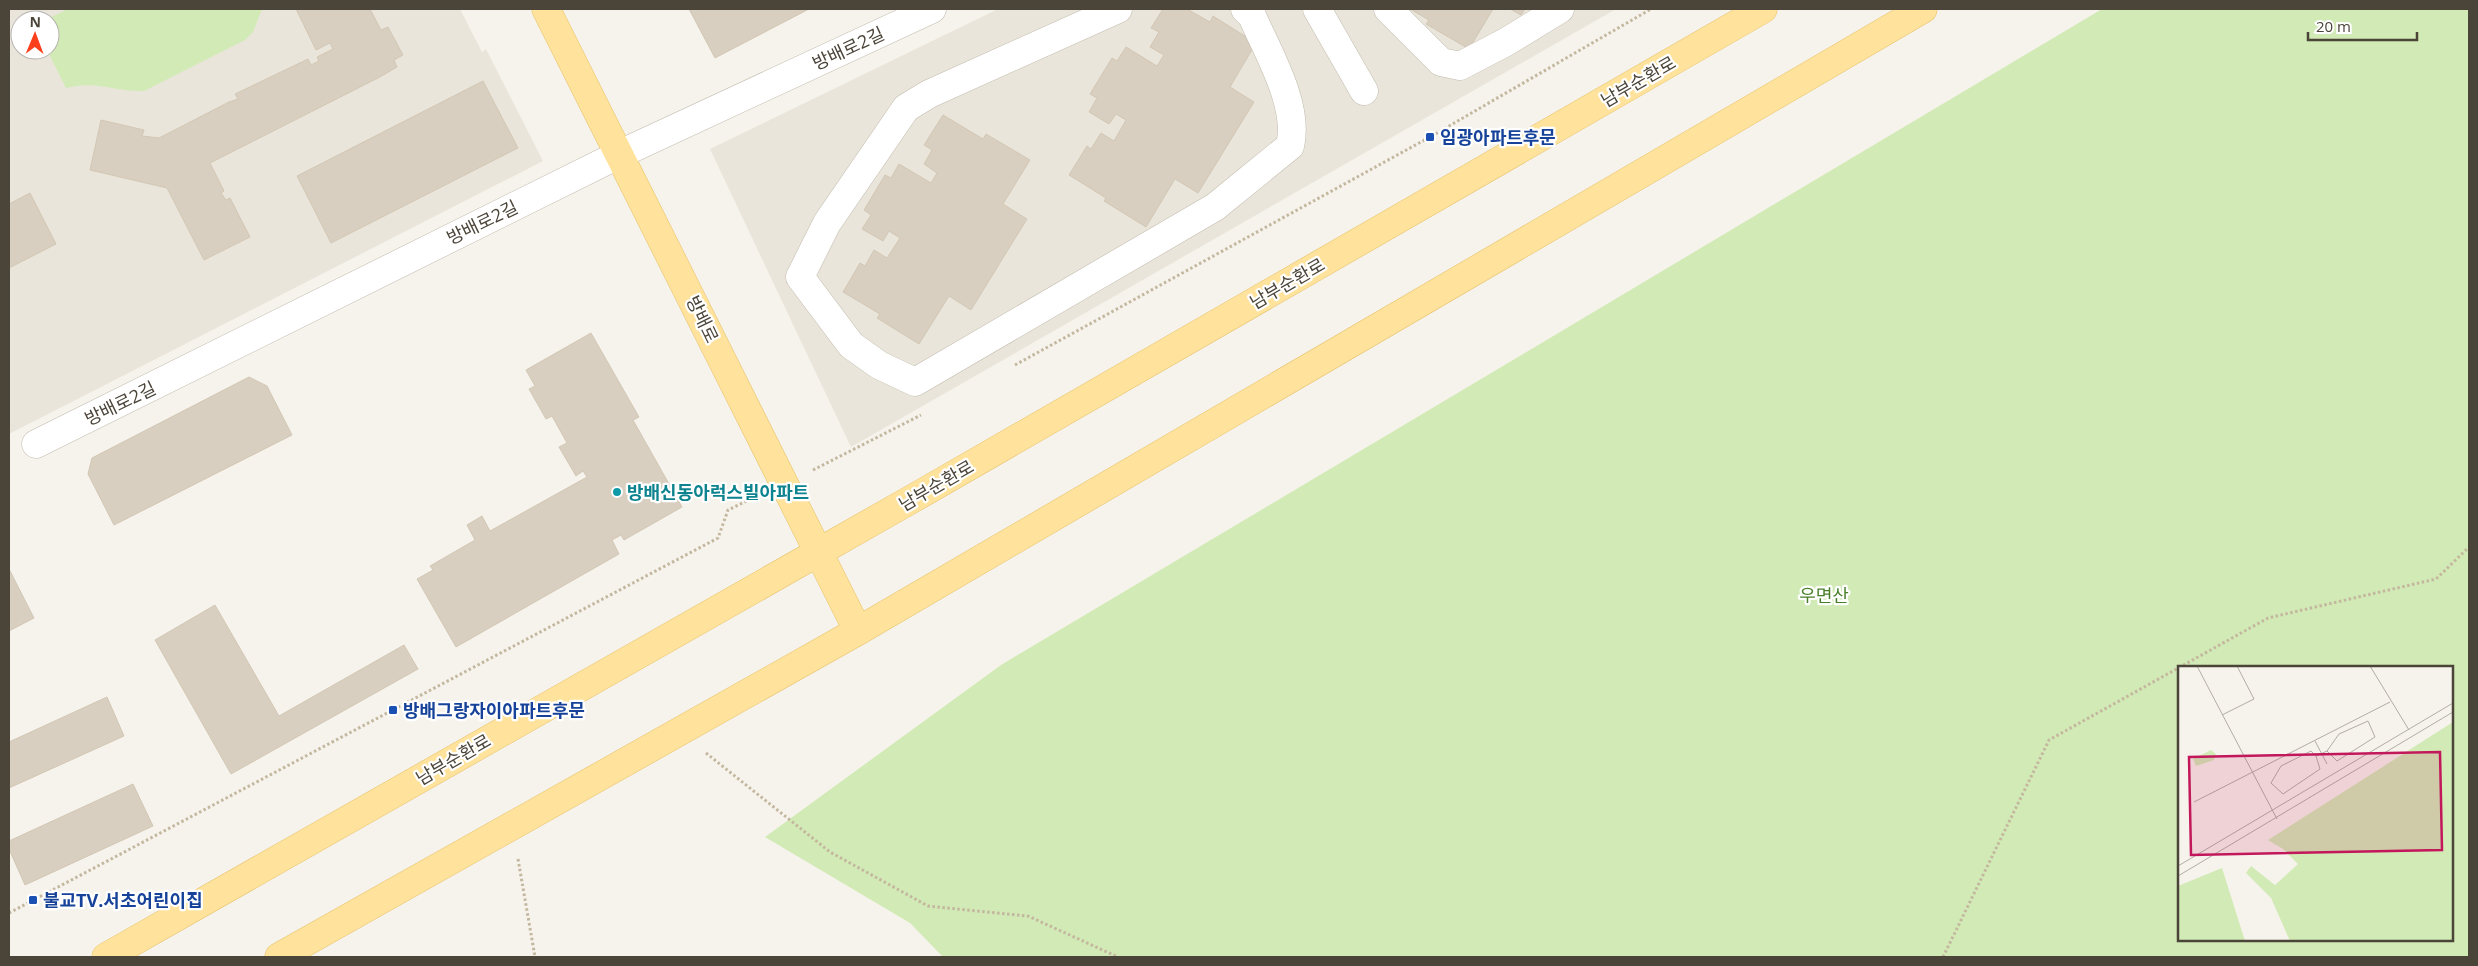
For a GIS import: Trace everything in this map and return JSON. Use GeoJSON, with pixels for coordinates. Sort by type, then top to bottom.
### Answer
{"type":"FeatureCollection","features":[{"type":"Feature","properties":{"kind":"main road","name":"방배로"},"geometry":{"type":"LineString","coordinates":[[546,9],[858,631]]}},
{"type":"Feature","properties":{"kind":"main road","name":"남부순환로"},"geometry":{"type":"LineString","coordinates":[[106,957],[819,552],[1763,9]]}},
{"type":"Feature","properties":{"kind":"main road"},"geometry":{"type":"LineString","coordinates":[[279,957],[858,631],[1923,9]]}},
{"type":"Feature","properties":{"kind":"street","name":"방배로2길"},"geometry":{"type":"LineString","coordinates":[[36,444],[620,154],[932,9]]}},
{"type":"Feature","properties":{"kind":"street"},"geometry":{"type":"LineString","coordinates":[[1118,9],[929,94],[906,108],[827,223],[800,277],[851,345],[879,365],[915,382],[1215,207],[1290,146],[1293,120],[1254,11]]}},
{"type":"Feature","properties":{"kind":"street"},"geometry":{"type":"LineString","coordinates":[[1316,9],[1364,91]]}},
{"type":"Feature","properties":{"kind":"street"},"geometry":{"type":"LineString","coordinates":[[1388,9],[1440,62],[1460,66],[1506,42],[1560,9]]}},
{"type":"Feature","properties":{"kind":"path"},"geometry":{"type":"LineString","coordinates":[[1006,369],[1424,140],[1651,9]]}},
{"type":"Feature","properties":{"kind":"path"},"geometry":{"type":"LineString","coordinates":[[878,438],[930,410]]}},
{"type":"Feature","properties":{"kind":"path"},"geometry":{"type":"LineString","coordinates":[[9,913],[718,538],[728,510]]}},
{"type":"Feature","properties":{"kind":"path"},"geometry":{"type":"LineString","coordinates":[[2182,666],[2268,618],[2436,580],[2469,547]]}},
{"type":"Feature","properties":{"kind":"path"},"geometry":{"type":"LineString","coordinates":[[1943,957],[2049,740],[2178,668]]}},
{"type":"Feature","properties":{"kind":"path"},"geometry":{"type":"LineString","coordinates":[[683,729],[710,758],[830,852],[928,906],[1028,916],[1118,957]]}},
{"type":"Feature","properties":{"kind":"path"},"geometry":{"type":"LineString","coordinates":[[512,826],[535,957]]}},
{"type":"Feature","properties":{"kind":"shaded area"},"geometry":{"type":"Polygon","coordinates":[[[9,9],[460,9],[482,52],[486,49],[543,161],[9,434],[9,9]]]}},
{"type":"Feature","properties":{"kind":"shaded area"},"geometry":{"type":"Polygon","coordinates":[[[998,9],[1616,9],[851,447],[710,149],[998,9]]]}},
{"type":"Feature","properties":{"kind":"green space"},"geometry":{"type":"Polygon","coordinates":[[[68,9],[262,9],[253,32],[245,40],[144,91],[87,85],[66,88],[52,60],[60,60],[60,13],[68,9]]]}},
{"type":"Feature","properties":{"kind":"green space","name":"우면산"},"geometry":{"type":"Polygon","coordinates":[[[2102,9],[2469,9],[2469,957],[943,957],[910,923],[765,837],[1001,665],[2102,9]]]}},
{"type":"Feature","properties":{"kind":"building"},"geometry":{"type":"Polygon","coordinates":[[[296,9],[370,9],[381,30],[388,27],[403,55],[394,60],[397,67],[378,78],[210,163],[224,191],[221,193],[226,200],[230,198],[250,237],[204,260],[167,188],[90,170],[101,120],[144,130],[142,136],[159,138],[238,99],[235,94],[308,59],[311,65],[319,61],[317,57],[333,49],[330,43],[316,50],[296,9]]]}},
{"type":"Feature","properties":{"kind":"building"},"geometry":{"type":"Polygon","coordinates":[[[689,9],[809,9],[715,58],[689,9]]]}},
{"type":"Feature","properties":{"kind":"building"},"geometry":{"type":"Polygon","coordinates":[[[1163,9],[1187,9],[1210,22],[1213,16],[1256,43],[1230,87],[1254,102],[1198,193],[1175,179],[1146,227],[1104,201],[1106,198],[1069,175],[1087,146],[1091,149],[1101,133],[1114,141],[1126,120],[1116,114],[1109,124],[1089,112],[1097,98],[1090,94],[1112,58],[1117,61],[1126,47],[1157,66],[1164,55],[1150,47],[1159,32],[1151,28],[1163,9]]]}},
{"type":"Feature","properties":{"kind":"building"},"geometry":{"type":"Polygon","coordinates":[[[1410,9],[1493,9],[1469,49],[1426,24],[1429,20],[1410,9]]]}},
{"type":"Feature","properties":{"kind":"building"},"geometry":{"type":"Polygon","coordinates":[[[1510,9],[1525,9],[1521,15],[1510,9]]]}},
{"type":"Feature","properties":{"kind":"building"},"geometry":{"type":"Polygon","coordinates":[[[483,81],[518,148],[331,243],[297,176],[483,81]]]}},
{"type":"Feature","properties":{"kind":"building"},"geometry":{"type":"Polygon","coordinates":[[[943,115],[983,139],[986,134],[1030,160],[1003,204],[1027,219],[971,310],[949,296],[919,344],[877,318],[880,314],[843,292],[860,263],[865,266],[874,250],[887,258],[900,238],[889,231],[883,241],[862,229],[871,215],[864,210],[885,175],[891,178],[899,164],[931,183],[937,173],[924,164],[932,150],[924,145],[943,115]]]}},
{"type":"Feature","properties":{"kind":"building"},"geometry":{"type":"Polygon","coordinates":[[[30,193],[56,244],[9,268],[9,204],[30,193]]]}},
{"type":"Feature","properties":{"kind":"building","name":"방배신동아럭스빌아파트"},"geometry":{"type":"Polygon","coordinates":[[[591,333],[639,417],[633,420],[682,507],[624,540],[621,535],[612,540],[619,554],[456,647],[417,579],[433,570],[430,566],[475,540],[467,525],[482,516],[490,531],[587,477],[583,471],[576,476],[559,447],[567,443],[552,416],[546,419],[529,389],[535,386],[526,370],[591,333]]]}},
{"type":"Feature","properties":{"kind":"building"},"geometry":{"type":"Polygon","coordinates":[[[249,377],[267,386],[292,435],[114,525],[88,474],[92,458],[249,377]]]}},
{"type":"Feature","properties":{"kind":"building"},"geometry":{"type":"Polygon","coordinates":[[[9,569],[34,618],[9,631],[9,569]]]}},
{"type":"Feature","properties":{"kind":"building"},"geometry":{"type":"Polygon","coordinates":[[[215,605],[279,716],[404,645],[418,669],[231,774],[155,640],[215,605]]]}},
{"type":"Feature","properties":{"kind":"building"},"geometry":{"type":"Polygon","coordinates":[[[107,697],[124,736],[9,788],[9,742],[107,697]]]}},
{"type":"Feature","properties":{"kind":"building"},"geometry":{"type":"Polygon","coordinates":[[[133,784],[153,826],[25,885],[9,849],[9,841],[133,784]]]}},
{"type":"Feature","properties":{"kind":"place","name":"임광아파트후문"},"geometry":{"type":"Point","coordinates":[1430,137]}},
{"type":"Feature","properties":{"kind":"place","name":"방배신동아럭스빌아파트"},"geometry":{"type":"Point","coordinates":[617,492]}},
{"type":"Feature","properties":{"kind":"place","name":"방배그랑자이아파트후문"},"geometry":{"type":"Point","coordinates":[393,710]}},
{"type":"Feature","properties":{"kind":"place","name":"불교TV.서초어린이집"},"geometry":{"type":"Point","coordinates":[33,900]}}]}
